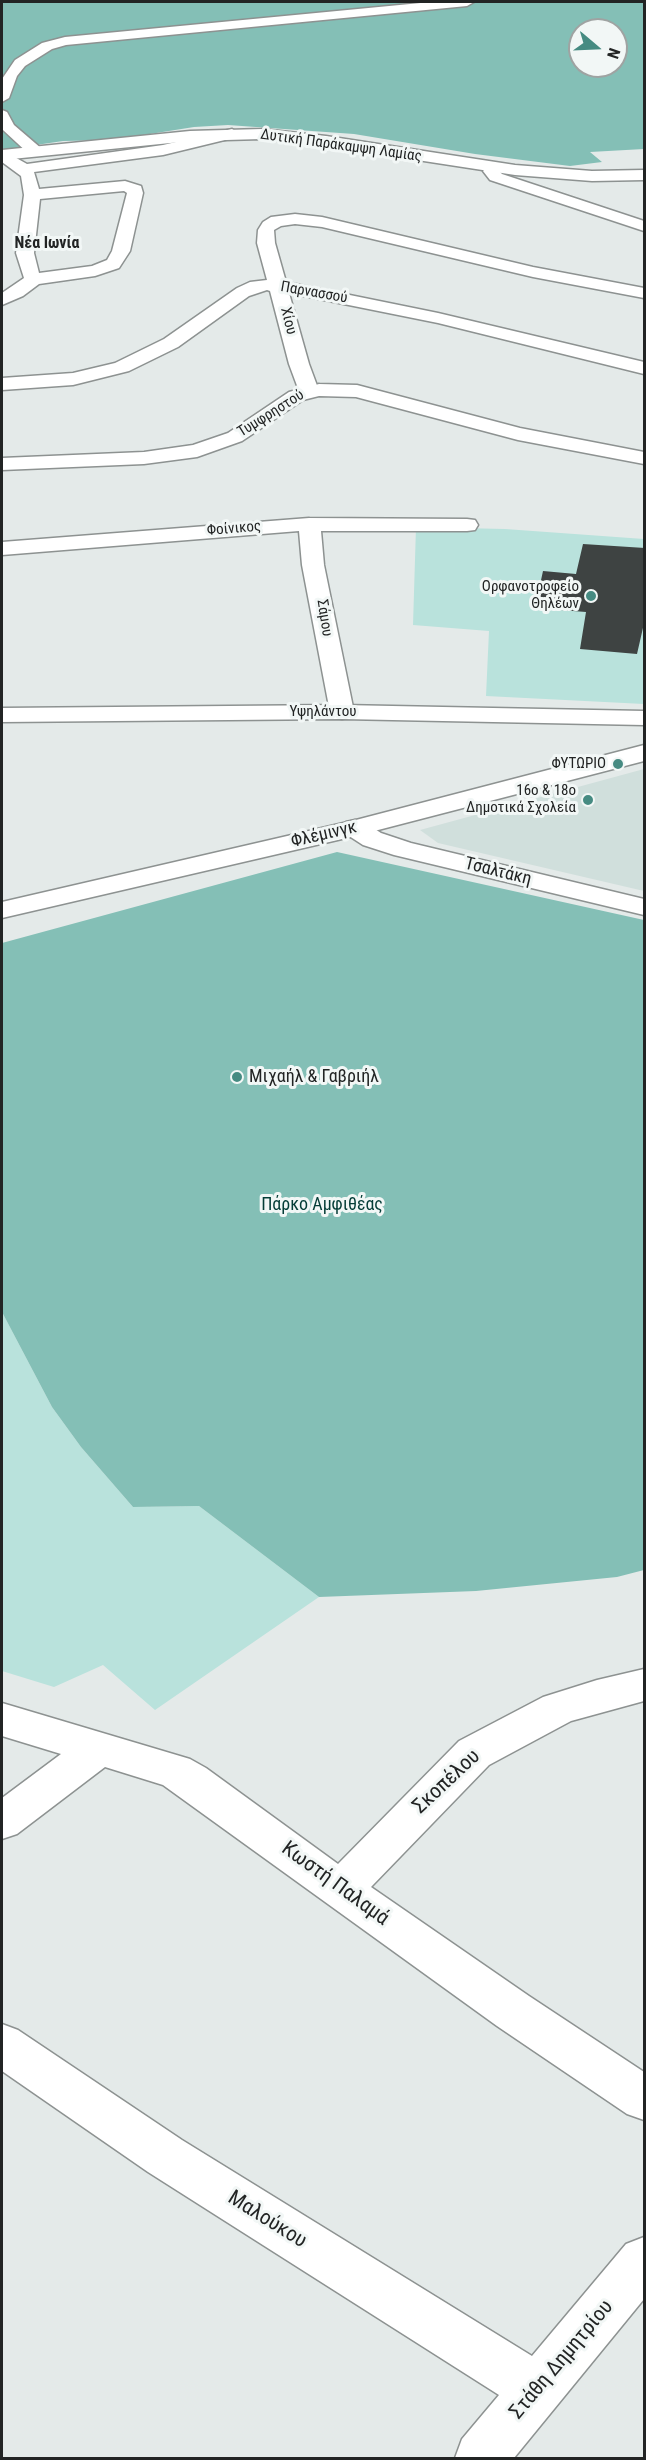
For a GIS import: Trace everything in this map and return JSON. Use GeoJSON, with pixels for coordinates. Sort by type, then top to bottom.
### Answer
{"type":"FeatureCollection","features":[{"type":"Feature","properties":{"kind":"street"},"geometry":{"type":"LineString","coordinates":[[2,98],[10,75],[20,63],[47,46],[65,41],[467,2]]}},
{"type":"Feature","properties":{"kind":"street"},"geometry":{"type":"LineString","coordinates":[[2,115],[8,127],[36,152]]}},
{"type":"Feature","properties":{"kind":"street"},"geometry":{"type":"LineString","coordinates":[[24,169],[163,150],[232,134]]}},
{"type":"Feature","properties":{"kind":"street","name":"Δυτική Παράκαμψη Λαμίας"},"geometry":{"type":"LineString","coordinates":[[2,155],[232,134],[309,139],[495,168],[568,175],[645,175]]}},
{"type":"Feature","properties":{"kind":"street"},"geometry":{"type":"LineString","coordinates":[[2,155],[24,169],[29,176],[31,204],[25,245],[26,260],[34,279]]}},
{"type":"Feature","properties":{"kind":"street"},"geometry":{"type":"LineString","coordinates":[[495,168],[491,171],[496,177],[645,226]]}},
{"type":"Feature","properties":{"kind":"street"},"geometry":{"type":"LineString","coordinates":[[2,300],[34,279],[95,271],[113,264],[121,251],[135,189],[125,186],[31,204],[10,214]]}},
{"type":"Feature","properties":{"kind":"street","name":"Χίου"},"geometry":{"type":"LineString","coordinates":[[309,390],[299,364],[266,236],[269,226],[277,221],[295,219],[322,222],[533,272],[645,293]]}},
{"type":"Feature","properties":{"kind":"street"},"geometry":{"type":"LineString","coordinates":[[4,261],[26,260]]}},
{"type":"Feature","properties":{"kind":"street","name":"Παρνασσού"},"geometry":{"type":"LineString","coordinates":[[2,384],[73,379],[122,367],[171,343],[248,289],[261,285],[316,291],[645,368]]}},
{"type":"Feature","properties":{"kind":"street","name":"Τυμφρηστού"},"geometry":{"type":"LineString","coordinates":[[2,465],[144,458],[204,449],[235,436],[289,399],[309,390],[357,392],[545,440],[645,458]]}},
{"type":"Feature","properties":{"kind":"street","name":"Φοίνικος"},"geometry":{"type":"LineString","coordinates":[[2,549],[309,524],[467,525]]}},
{"type":"Feature","properties":{"kind":"street","name":"Σάμου"},"geometry":{"type":"LineString","coordinates":[[309,524],[313,566],[342,712]]}},
{"type":"Feature","properties":{"kind":"street","name":"Υψηλάντου"},"geometry":{"type":"LineString","coordinates":[[2,715],[342,712],[645,718]]}},
{"type":"Feature","properties":{"kind":"street","name":"Φλέμινγκ"},"geometry":{"type":"LineString","coordinates":[[2,910],[355,828],[645,753]]}},
{"type":"Feature","properties":{"kind":"street","name":"Τσαλτάκη"},"geometry":{"type":"LineString","coordinates":[[355,828],[372,839],[403,849],[645,907]]}},
{"type":"Feature","properties":{"kind":"street","name":"Σκοπέλου"},"geometry":{"type":"LineString","coordinates":[[340,1890],[474,1753],[557,1709],[645,1684]]}},
{"type":"Feature","properties":{"kind":"street","name":"Κωστή Παλαμά"},"geometry":{"type":"LineString","coordinates":[[2,1720],[175,1771],[191,1780],[340,1890],[513,2011],[645,2098]]}},
{"type":"Feature","properties":{"kind":"street"},"geometry":{"type":"LineString","coordinates":[[2,1821],[100,1748]]}},
{"type":"Feature","properties":{"kind":"street","name":"Μαλούκου"},"geometry":{"type":"LineString","coordinates":[[2,2045],[165,2156],[537,2389]]}},
{"type":"Feature","properties":{"kind":"street","name":"Στάθη Δημητρίου"},"geometry":{"type":"LineString","coordinates":[[481,2458],[645,2261]]}},
{"type":"Feature","properties":{"kind":"shaded area"},"geometry":{"type":"Polygon","coordinates":[[[416,527],[505,529],[644,539],[644,704],[486,696],[489,631],[413,625],[416,527]]]}},
{"type":"Feature","properties":{"kind":"shaded area","name":"16ο & 18ο Δημοτικά Σχολεία"},"geometry":{"type":"Polygon","coordinates":[[[644,769],[644,891],[438,843],[420,830],[644,769]]]}},
{"type":"Feature","properties":{"kind":"shaded area"},"geometry":{"type":"Polygon","coordinates":[[[2,1312],[52,1407],[81,1447],[133,1507],[199,1506],[319,1597],[155,1710],[103,1665],[54,1687],[2,1671],[2,1312]]]}},
{"type":"Feature","properties":{"kind":"green space"},"geometry":{"type":"Polygon","coordinates":[[[2,2],[644,2],[644,149],[590,152],[602,162],[570,166],[475,154],[354,134],[228,125],[194,127],[112,140],[63,141],[2,150],[2,2]]]}},
{"type":"Feature","properties":{"kind":"green space","name":"Πάρκο Αμφιθέας"},"geometry":{"type":"Polygon","coordinates":[[[337,852],[644,920],[644,1570],[617,1577],[476,1591],[319,1597],[199,1506],[133,1507],[81,1447],[52,1407],[2,1312],[2,943],[337,852]]]}},
{"type":"Feature","properties":{"kind":"building","name":"Ορφανοτροφείο Θηλέων"},"geometry":{"type":"Polygon","coordinates":[[[583,544],[645,548],[645,619],[637,654],[580,649],[586,612],[535,608],[543,571],[576,574],[583,544]]]}},
{"type":"Feature","properties":{"kind":"place","name":"Ορφανοτροφείο Θηλέων"},"geometry":{"type":"Point","coordinates":[591,596]}},
{"type":"Feature","properties":{"kind":"place","name":"ΦΥΤΩΡΙΟ"},"geometry":{"type":"Point","coordinates":[618,764]}},
{"type":"Feature","properties":{"kind":"place","name":"16ο & 18ο Δημοτικά Σχολεία"},"geometry":{"type":"Point","coordinates":[588,800]}},
{"type":"Feature","properties":{"kind":"place","name":"Μιχαήλ & Γαβριήλ"},"geometry":{"type":"Point","coordinates":[237,1077]}},
{"type":"Feature","properties":{"kind":"district","name":"Νέα Ιωνία"},"geometry":{"type":"Point","coordinates":[47,244]}}]}
